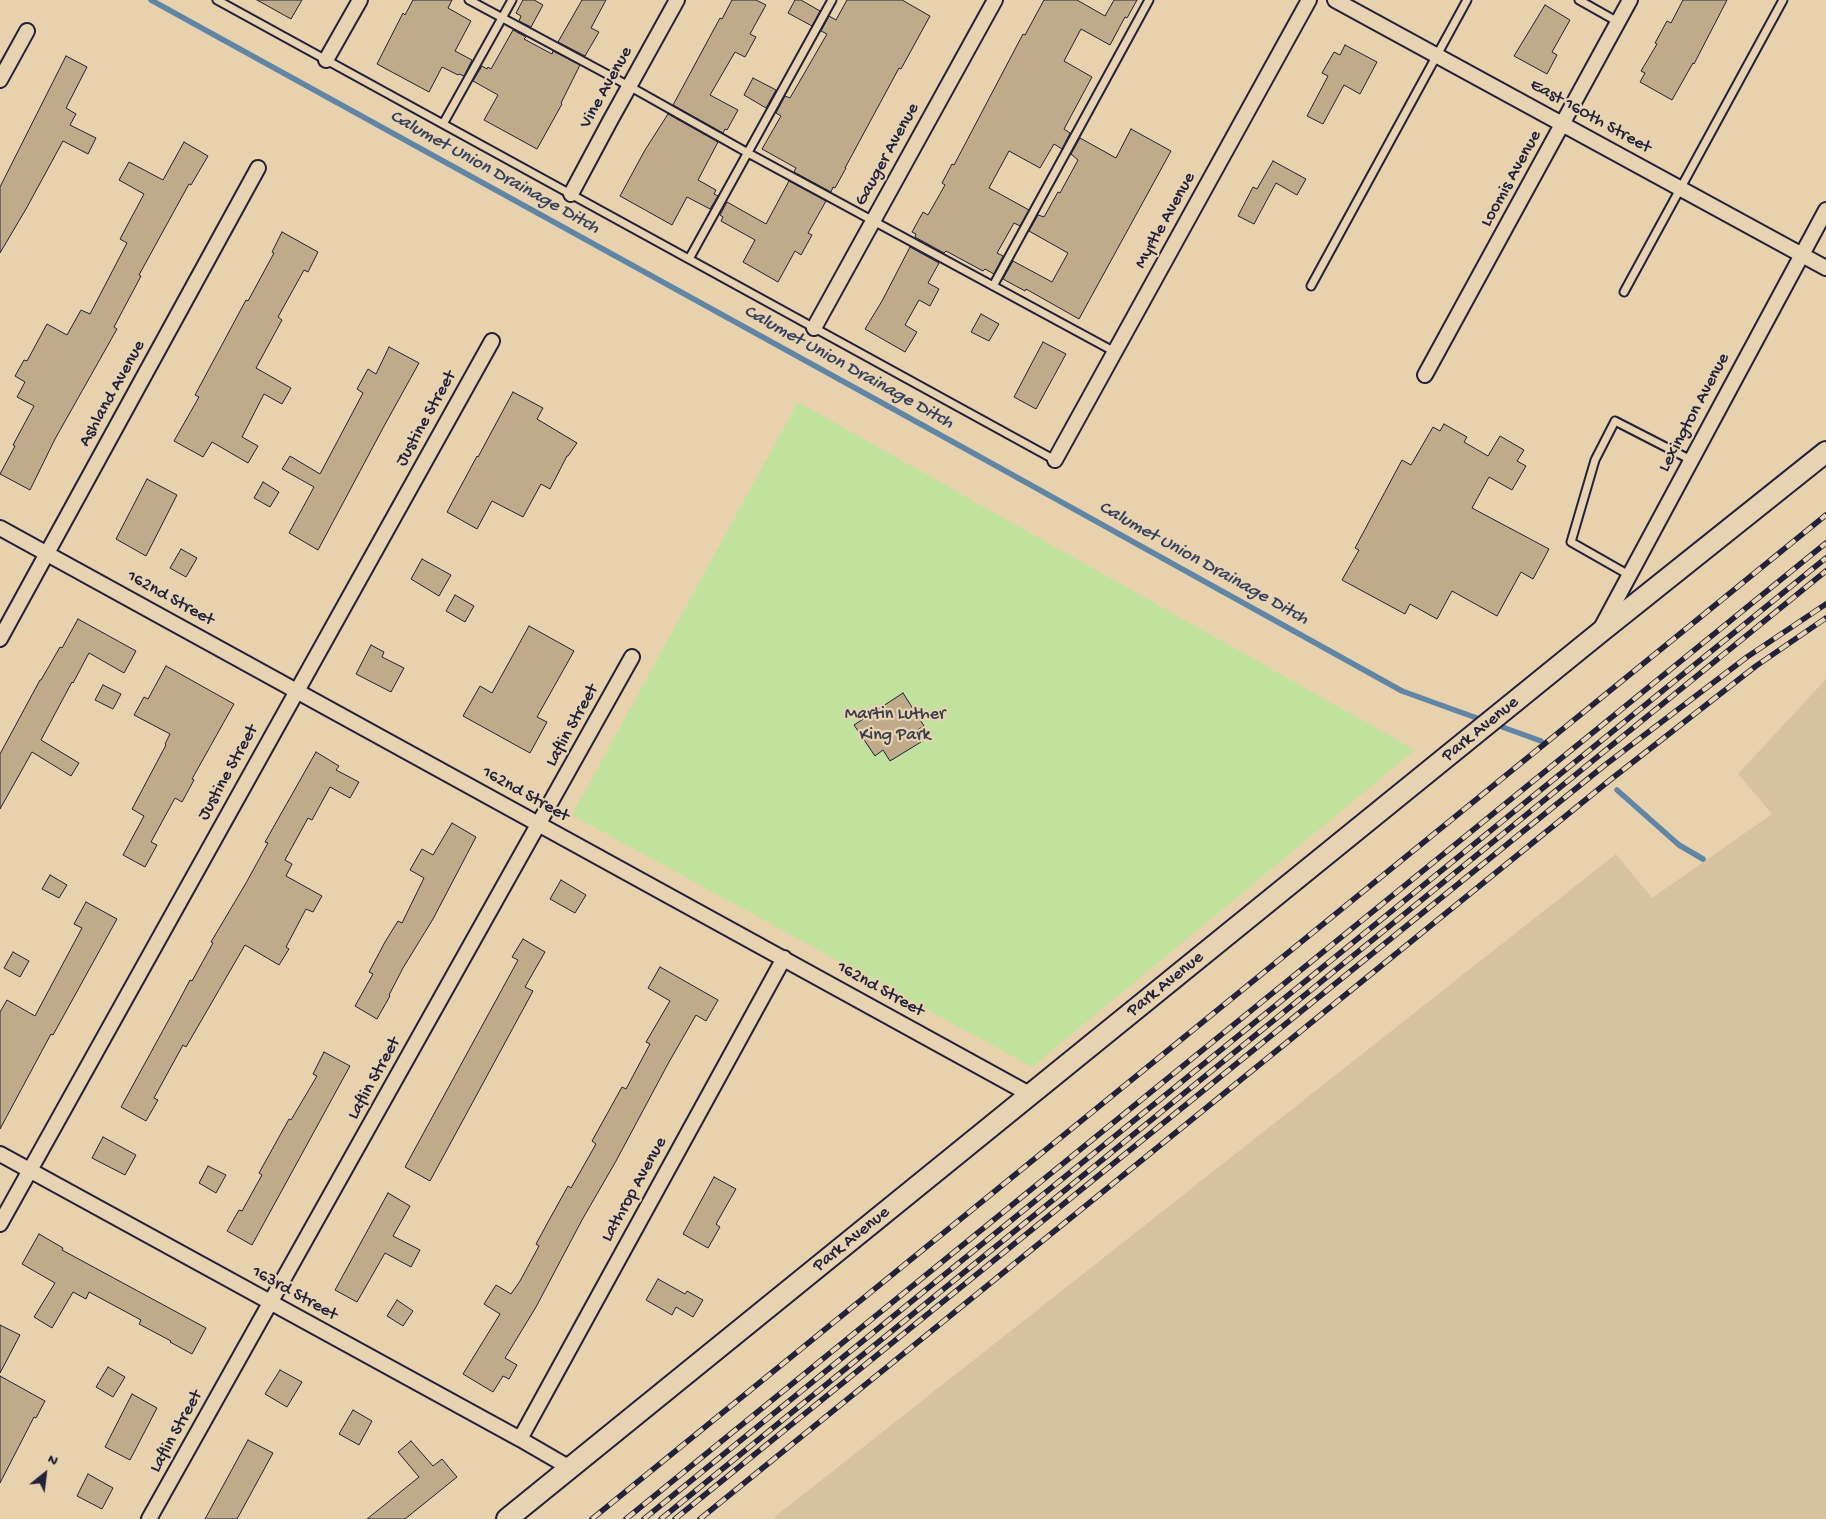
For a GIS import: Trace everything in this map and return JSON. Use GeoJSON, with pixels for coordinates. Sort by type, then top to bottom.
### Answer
{"type":"FeatureCollection","features":[{"type":"Feature","properties":{"kind":"street"},"geometry":{"type":"LineString","coordinates":[[326,60],[360,0]]}},
{"type":"Feature","properties":{"kind":"street","name":"Vine Avenue"},"geometry":{"type":"LineString","coordinates":[[571,194],[677,0]]}},
{"type":"Feature","properties":{"kind":"street","name":"Gauger Avenue"},"geometry":{"type":"LineString","coordinates":[[814,328],[995,0]]}},
{"type":"Feature","properties":{"kind":"street","name":"Myrtle Avenue"},"geometry":{"type":"LineString","coordinates":[[1055,460],[1309,0]]}},
{"type":"Feature","properties":{"kind":"street","name":"East 160th Street"},"geometry":{"type":"LineString","coordinates":[[1335,0],[1826,268]]}},
{"type":"Feature","properties":{"kind":"street","name":"Loomis Avenue"},"geometry":{"type":"LineString","coordinates":[[1425,375],[1630,0]]}},
{"type":"Feature","properties":{"kind":"street"},"geometry":{"type":"LineString","coordinates":[[0,80],[27,31]]}},
{"type":"Feature","properties":{"kind":"street","name":"Ashland Avenue"},"geometry":{"type":"LineString","coordinates":[[0,639],[258,168]]}},
{"type":"Feature","properties":{"kind":"street","name":"Lexington Avenue"},"geometry":{"type":"LineString","coordinates":[[1598,634],[1826,210]]}},
{"type":"Feature","properties":{"kind":"street","name":"Justine Street"},"geometry":{"type":"LineString","coordinates":[[0,1224],[492,341]]}},
{"type":"Feature","properties":{"kind":"street","name":"Park Avenue"},"geometry":{"type":"LineString","coordinates":[[507,1519],[1598,634],[1826,452]]}},
{"type":"Feature","properties":{"kind":"street","name":"162nd Street"},"geometry":{"type":"LineString","coordinates":[[0,528],[1031,1095]]}},
{"type":"Feature","properties":{"kind":"street","name":"Laflin Street"},"geometry":{"type":"LineString","coordinates":[[149,1519],[632,657]]}},
{"type":"Feature","properties":{"kind":"street","name":"Lathrop Avenue"},"geometry":{"type":"LineString","coordinates":[[520,1440],[784,958]]}},
{"type":"Feature","properties":{"kind":"street","name":"163rd Street"},"geometry":{"type":"LineString","coordinates":[[0,1154],[570,1468]]}},
{"type":"Feature","properties":{"kind":"lane"},"geometry":{"type":"LineString","coordinates":[[217,0],[1055,460]]}},
{"type":"Feature","properties":{"kind":"lane"},"geometry":{"type":"LineString","coordinates":[[469,0],[1115,352]]}},
{"type":"Feature","properties":{"kind":"lane"},"geometry":{"type":"LineString","coordinates":[[443,124],[512,0]]}},
{"type":"Feature","properties":{"kind":"lane"},"geometry":{"type":"LineString","coordinates":[[689,259],[832,0]]}},
{"type":"Feature","properties":{"kind":"lane"},"geometry":{"type":"LineString","coordinates":[[993,286],[1149,0]]}},
{"type":"Feature","properties":{"kind":"lane"},"geometry":{"type":"LineString","coordinates":[[1310,286],[1467,0]]}},
{"type":"Feature","properties":{"kind":"lane"},"geometry":{"type":"LineString","coordinates":[[1579,0],[1618,22]]}},
{"type":"Feature","properties":{"kind":"lane"},"geometry":{"type":"LineString","coordinates":[[1624,292],[1783,0]]}},
{"type":"Feature","properties":{"kind":"lane"},"geometry":{"type":"LineString","coordinates":[[1629,575],[1570,542],[1595,460],[1615,421],[1691,460]]}},
{"type":"Feature","properties":{"kind":"shaded area"},"geometry":{"type":"Polygon","coordinates":[[[1826,679],[1826,1519],[772,1519],[1616,854],[1652,898],[1772,814],[1738,774],[1826,679]]]}},
{"type":"Feature","properties":{"kind":"green space","name":"Martin Luther King Park"},"geometry":{"type":"Polygon","coordinates":[[[798,402],[1415,750],[1032,1067],[572,815],[798,402]]]}},
{"type":"Feature","properties":{"kind":"building"},"geometry":{"type":"Polygon","coordinates":[[[257,0],[302,0],[291,19],[257,0]]]}},
{"type":"Feature","properties":{"kind":"building"},"geometry":{"type":"Polygon","coordinates":[[[413,0],[452,0],[448,8],[471,21],[455,51],[472,60],[464,76],[442,67],[429,92],[377,64],[403,13],[405,15],[413,0]]]}},
{"type":"Feature","properties":{"kind":"building"},"geometry":{"type":"Polygon","coordinates":[[[523,0],[534,0],[543,5],[531,27],[519,21],[521,16],[516,13],[523,0]]]}},
{"type":"Feature","properties":{"kind":"building"},"geometry":{"type":"Polygon","coordinates":[[[582,0],[606,0],[591,28],[599,32],[585,56],[558,42],[582,0]]]}},
{"type":"Feature","properties":{"kind":"building"},"geometry":{"type":"Polygon","coordinates":[[[732,0],[756,0],[766,5],[750,34],[756,37],[745,57],[735,52],[710,95],[738,110],[727,130],[725,129],[723,133],[673,105],[720,18],[722,19],[732,0]]]}},
{"type":"Feature","properties":{"kind":"building"},"geometry":{"type":"Polygon","coordinates":[[[795,0],[801,0],[820,11],[812,26],[788,13],[795,0]]]}},
{"type":"Feature","properties":{"kind":"building"},"geometry":{"type":"Polygon","coordinates":[[[847,0],[902,0],[930,16],[901,69],[899,68],[835,188],[833,187],[831,192],[794,172],[796,168],[762,149],[781,116],[776,113],[785,96],[790,98],[827,34],[821,31],[829,16],[836,20],[847,0]]]}},
{"type":"Feature","properties":{"kind":"building"},"geometry":{"type":"Polygon","coordinates":[[[1044,0],[1077,0],[1105,16],[1114,0],[1137,0],[1127,18],[1125,17],[1110,45],[1081,29],[1064,61],[1092,77],[1064,129],[1070,133],[1062,149],[1054,144],[1040,168],[1009,151],[989,188],[1029,210],[1020,226],[1014,223],[997,253],[1003,256],[994,274],[985,269],[983,271],[946,251],[944,253],[915,237],[916,234],[912,232],[923,212],[928,215],[945,185],[942,183],[952,164],[954,165],[1023,34],[1025,35],[1044,0]]]}},
{"type":"Feature","properties":{"kind":"building"},"geometry":{"type":"Polygon","coordinates":[[[1683,0],[1727,0],[1694,64],[1672,100],[1640,82],[1645,73],[1641,71],[1657,44],[1655,43],[1667,21],[1671,23],[1683,0]]]}},
{"type":"Feature","properties":{"kind":"building"},"geometry":{"type":"Polygon","coordinates":[[[1545,5],[1570,20],[1552,52],[1557,55],[1547,74],[1514,56],[1545,5]]]}},
{"type":"Feature","properties":{"kind":"building"},"geometry":{"type":"Polygon","coordinates":[[[513,30],[526,37],[524,39],[552,54],[553,51],[580,65],[562,104],[537,149],[484,120],[498,95],[473,81],[482,66],[491,69],[513,30]]]}},
{"type":"Feature","properties":{"kind":"building"},"geometry":{"type":"Polygon","coordinates":[[[1345,45],[1377,62],[1360,94],[1344,85],[1323,124],[1307,116],[1328,76],[1322,73],[1334,52],[1340,55],[1345,45]]]}},
{"type":"Feature","properties":{"kind":"building"},"geometry":{"type":"Polygon","coordinates":[[[66,56],[87,67],[66,108],[76,114],[70,125],[96,138],[88,154],[63,141],[0,253],[0,187],[66,56]]]}},
{"type":"Feature","properties":{"kind":"building"},"geometry":{"type":"Polygon","coordinates":[[[753,78],[776,90],[766,108],[744,95],[753,78]]]}},
{"type":"Feature","properties":{"kind":"building"},"geometry":{"type":"Polygon","coordinates":[[[668,114],[718,142],[698,180],[716,190],[714,194],[718,196],[710,209],[687,197],[672,225],[620,196],[645,150],[668,114]]]}},
{"type":"Feature","properties":{"kind":"building"},"geometry":{"type":"Polygon","coordinates":[[[1131,129],[1171,151],[1079,319],[1026,289],[1025,291],[1003,279],[1013,261],[1052,282],[1068,253],[1029,231],[1038,215],[1044,217],[1058,192],[1060,193],[1078,160],[1071,154],[1080,138],[1116,158],[1131,129]]]}},
{"type":"Feature","properties":{"kind":"building"},"geometry":{"type":"Polygon","coordinates":[[[184,142],[208,156],[191,185],[189,184],[139,275],[141,276],[114,327],[117,329],[55,439],[30,490],[0,474],[34,406],[17,397],[25,382],[15,376],[24,360],[27,361],[47,324],[67,335],[81,310],[90,314],[127,243],[120,239],[144,194],[119,180],[129,162],[163,180],[184,142]]]}},
{"type":"Feature","properties":{"kind":"building"},"geometry":{"type":"Polygon","coordinates":[[[1273,161],[1306,179],[1297,195],[1276,183],[1254,224],[1238,216],[1253,187],[1257,189],[1273,161]]]}},
{"type":"Feature","properties":{"kind":"building"},"geometry":{"type":"Polygon","coordinates":[[[789,181],[826,201],[808,233],[812,235],[801,255],[795,251],[778,282],[743,262],[755,240],[721,221],[723,217],[720,215],[727,202],[766,224],[789,181]]]}},
{"type":"Feature","properties":{"kind":"building"},"geometry":{"type":"Polygon","coordinates":[[[282,232],[318,252],[308,272],[304,270],[278,317],[282,320],[256,368],[291,388],[282,404],[264,394],[242,437],[258,446],[248,463],[212,442],[203,457],[174,441],[199,397],[195,395],[246,300],[248,301],[274,253],[272,252],[282,232]]]}},
{"type":"Feature","properties":{"kind":"building"},"geometry":{"type":"Polygon","coordinates":[[[910,247],[939,263],[928,283],[939,289],[930,306],[919,300],[905,325],[917,332],[905,352],[865,329],[910,247]]]}},
{"type":"Feature","properties":{"kind":"building"},"geometry":{"type":"Polygon","coordinates":[[[981,314],[999,324],[989,341],[971,332],[981,314]]]}},
{"type":"Feature","properties":{"kind":"building"},"geometry":{"type":"Polygon","coordinates":[[[1043,342],[1066,354],[1036,409],[1014,397],[1043,342]]]}},
{"type":"Feature","properties":{"kind":"building"},"geometry":{"type":"Polygon","coordinates":[[[389,347],[419,363],[318,550],[289,533],[314,487],[282,469],[290,456],[320,474],[363,393],[357,389],[368,369],[376,374],[389,347]]]}},
{"type":"Feature","properties":{"kind":"building"},"geometry":{"type":"Polygon","coordinates":[[[513,392],[543,408],[537,419],[577,443],[567,456],[550,489],[541,484],[523,517],[492,501],[477,529],[447,512],[513,392]]]}},
{"type":"Feature","properties":{"kind":"building"},"geometry":{"type":"Polygon","coordinates":[[[1444,424],[1467,437],[1464,442],[1488,456],[1500,436],[1524,450],[1517,461],[1526,466],[1512,490],[1489,477],[1472,508],[1549,549],[1533,579],[1521,572],[1497,616],[1452,591],[1437,619],[1410,604],[1405,614],[1342,580],[1359,550],[1355,548],[1402,460],[1411,465],[1433,427],[1440,431],[1444,424]]]}},
{"type":"Feature","properties":{"kind":"building"},"geometry":{"type":"Polygon","coordinates":[[[147,479],[177,495],[146,556],[116,539],[147,479]]]}},
{"type":"Feature","properties":{"kind":"building"},"geometry":{"type":"Polygon","coordinates":[[[263,482],[279,492],[270,507],[254,498],[263,482]]]}},
{"type":"Feature","properties":{"kind":"building"},"geometry":{"type":"Polygon","coordinates":[[[181,549],[197,558],[186,577],[170,568],[181,549]]]}},
{"type":"Feature","properties":{"kind":"building"},"geometry":{"type":"Polygon","coordinates":[[[422,559],[451,575],[439,596],[411,579],[422,559]]]}},
{"type":"Feature","properties":{"kind":"building"},"geometry":{"type":"Polygon","coordinates":[[[455,595],[474,606],[465,622],[446,611],[455,595]]]}},
{"type":"Feature","properties":{"kind":"building"},"geometry":{"type":"Polygon","coordinates":[[[78,619],[136,651],[124,673],[89,653],[41,740],[79,763],[71,776],[32,752],[0,809],[0,754],[40,680],[60,647],[62,648],[78,619]]]}},
{"type":"Feature","properties":{"kind":"building"},"geometry":{"type":"Polygon","coordinates":[[[529,626],[574,651],[537,717],[547,722],[530,753],[463,716],[480,686],[492,693],[529,626]]]}},
{"type":"Feature","properties":{"kind":"building"},"geometry":{"type":"Polygon","coordinates":[[[371,645],[384,652],[382,657],[404,668],[391,692],[356,674],[371,645]]]}},
{"type":"Feature","properties":{"kind":"building"},"geometry":{"type":"Polygon","coordinates":[[[166,666],[234,704],[192,779],[194,780],[182,802],[175,798],[151,842],[157,845],[145,867],[123,855],[144,816],[132,809],[170,734],[134,715],[144,697],[148,699],[166,666]]]}},
{"type":"Feature","properties":{"kind":"building"},"geometry":{"type":"Polygon","coordinates":[[[103,685],[121,694],[113,709],[95,700],[103,685]]]}},
{"type":"Feature","properties":{"kind":"building"},"geometry":{"type":"Polygon","coordinates":[[[903,693],[924,726],[914,732],[921,742],[890,761],[883,750],[875,756],[854,725],[903,693]]]}},
{"type":"Feature","properties":{"kind":"building"},"geometry":{"type":"Polygon","coordinates":[[[316,752],[339,766],[336,770],[359,782],[350,798],[330,787],[312,820],[308,818],[285,860],[292,864],[286,876],[322,896],[313,912],[306,909],[286,947],[289,949],[279,965],[245,945],[186,1047],[183,1045],[154,1098],[158,1100],[146,1121],[121,1107],[190,980],[192,981],[213,943],[211,942],[268,843],[265,842],[316,752]]]}},
{"type":"Feature","properties":{"kind":"building"},"geometry":{"type":"Polygon","coordinates":[[[452,823],[476,837],[433,919],[403,968],[377,1019],[355,1006],[373,974],[369,972],[385,942],[398,921],[402,923],[424,878],[410,870],[422,849],[433,855],[452,823]]]}},
{"type":"Feature","properties":{"kind":"building"},"geometry":{"type":"Polygon","coordinates":[[[50,875],[67,885],[59,898],[42,889],[50,875]]]}},
{"type":"Feature","properties":{"kind":"building"},"geometry":{"type":"Polygon","coordinates":[[[561,880],[586,895],[575,913],[550,899],[561,880]]]}},
{"type":"Feature","properties":{"kind":"building"},"geometry":{"type":"Polygon","coordinates":[[[86,902],[117,919],[53,1035],[51,1034],[0,1129],[0,1012],[7,1000],[35,1016],[82,928],[74,924],[86,902]]]}},
{"type":"Feature","properties":{"kind":"building"},"geometry":{"type":"Polygon","coordinates":[[[523,939],[545,952],[525,987],[533,991],[430,1181],[405,1167],[518,960],[512,957],[523,939]]]}},
{"type":"Feature","properties":{"kind":"building"},"geometry":{"type":"Polygon","coordinates":[[[13,952],[29,961],[20,977],[4,968],[13,952]]]}},
{"type":"Feature","properties":{"kind":"building"},"geometry":{"type":"Polygon","coordinates":[[[660,967],[718,1000],[706,1021],[696,1015],[669,1062],[536,1307],[505,1358],[517,1365],[509,1379],[503,1376],[493,1392],[463,1374],[500,1314],[484,1304],[496,1285],[511,1294],[520,1281],[539,1246],[536,1244],[548,1222],[568,1186],[571,1188],[596,1144],[592,1141],[622,1087],[626,1089],[650,1044],[646,1042],[670,1001],[648,988],[660,967]]]}},
{"type":"Feature","properties":{"kind":"building"},"geometry":{"type":"Polygon","coordinates":[[[324,1052],[350,1066],[252,1245],[227,1231],[239,1210],[242,1211],[262,1175],[259,1173],[289,1119],[291,1120],[317,1076],[313,1074],[324,1052]]]}},
{"type":"Feature","properties":{"kind":"building"},"geometry":{"type":"Polygon","coordinates":[[[103,1137],[136,1155],[125,1175],[92,1158],[103,1137]]]}},
{"type":"Feature","properties":{"kind":"building"},"geometry":{"type":"Polygon","coordinates":[[[208,1166],[226,1175],[216,1193],[199,1183],[208,1166]]]}},
{"type":"Feature","properties":{"kind":"building"},"geometry":{"type":"Polygon","coordinates":[[[714,1177],[736,1189],[716,1224],[720,1227],[708,1248],[683,1234],[714,1177]]]}},
{"type":"Feature","properties":{"kind":"building"},"geometry":{"type":"Polygon","coordinates":[[[388,1193],[410,1206],[393,1236],[420,1250],[411,1267],[385,1253],[357,1302],[335,1290],[388,1193]]]}},
{"type":"Feature","properties":{"kind":"building"},"geometry":{"type":"Polygon","coordinates":[[[39,1234],[63,1248],[62,1250],[206,1328],[192,1354],[139,1324],[141,1320],[89,1292],[86,1299],[73,1292],[52,1328],[34,1317],[55,1283],[22,1264],[39,1234]]]}},
{"type":"Feature","properties":{"kind":"building"},"geometry":{"type":"Polygon","coordinates":[[[658,1279],[685,1294],[687,1291],[703,1300],[693,1317],[676,1307],[672,1315],[646,1300],[658,1279]]]}},
{"type":"Feature","properties":{"kind":"building"},"geometry":{"type":"Polygon","coordinates":[[[397,1300],[413,1311],[403,1326],[387,1316],[397,1300]]]}},
{"type":"Feature","properties":{"kind":"building"},"geometry":{"type":"Polygon","coordinates":[[[0,1325],[20,1335],[0,1373],[0,1325]]]}},
{"type":"Feature","properties":{"kind":"building"},"geometry":{"type":"Polygon","coordinates":[[[108,1367],[125,1377],[113,1397],[96,1387],[108,1367]]]}},
{"type":"Feature","properties":{"kind":"building"},"geometry":{"type":"Polygon","coordinates":[[[280,1370],[302,1382],[287,1407],[265,1394],[280,1370]]]}},
{"type":"Feature","properties":{"kind":"building"},"geometry":{"type":"Polygon","coordinates":[[[0,1376],[45,1401],[36,1418],[34,1417],[0,1483],[0,1376]]]}},
{"type":"Feature","properties":{"kind":"building"},"geometry":{"type":"Polygon","coordinates":[[[132,1394],[157,1408],[130,1460],[105,1447],[132,1394]]]}},
{"type":"Feature","properties":{"kind":"building"},"geometry":{"type":"Polygon","coordinates":[[[353,1410],[372,1421],[359,1445],[339,1434],[353,1410]]]}},
{"type":"Feature","properties":{"kind":"building"},"geometry":{"type":"Polygon","coordinates":[[[248,1440],[273,1453],[237,1519],[205,1519],[248,1440]]]}},
{"type":"Feature","properties":{"kind":"building"},"geometry":{"type":"Polygon","coordinates":[[[411,1441],[433,1466],[442,1459],[457,1477],[405,1519],[367,1519],[419,1477],[398,1452],[411,1441]]]}},
{"type":"Feature","properties":{"kind":"building"},"geometry":{"type":"Polygon","coordinates":[[[88,1474],[113,1488],[102,1509],[77,1496],[88,1474]]]}},
{"type":"Feature","properties":{"kind":"waterway","name":"Calumet Union Drainage Ditch"},"geometry":{"type":"LineString","coordinates":[[151,0],[1402,691],[1485,721]]}},
{"type":"Feature","properties":{"kind":"waterway","name":"Calumet Union Drainage Ditch"},"geometry":{"type":"LineString","coordinates":[[1494,724],[1541,741]]}},
{"type":"Feature","properties":{"kind":"waterway","name":"Calumet Union Drainage Ditch"},"geometry":{"type":"LineString","coordinates":[[1617,790],[1679,845],[1703,859]]}},
{"type":"Feature","properties":{"kind":"railway"},"geometry":{"type":"LineString","coordinates":[[592,1519],[1826,515]]}},
{"type":"Feature","properties":{"kind":"railway"},"geometry":{"type":"LineString","coordinates":[[626,1519],[1826,543]]}},
{"type":"Feature","properties":{"kind":"railway"},"geometry":{"type":"LineString","coordinates":[[644,1519],[1826,558]]}},
{"type":"Feature","properties":{"kind":"railway"},"geometry":{"type":"LineString","coordinates":[[661,1519],[1826,571]]}},
{"type":"Feature","properties":{"kind":"railway"},"geometry":{"type":"LineString","coordinates":[[675,1519],[1605,765],[1747,657],[1826,604]]}},
{"type":"Feature","properties":{"kind":"railway"},"geometry":{"type":"LineString","coordinates":[[700,1519],[1610,780],[1756,666],[1826,618]]}}]}
